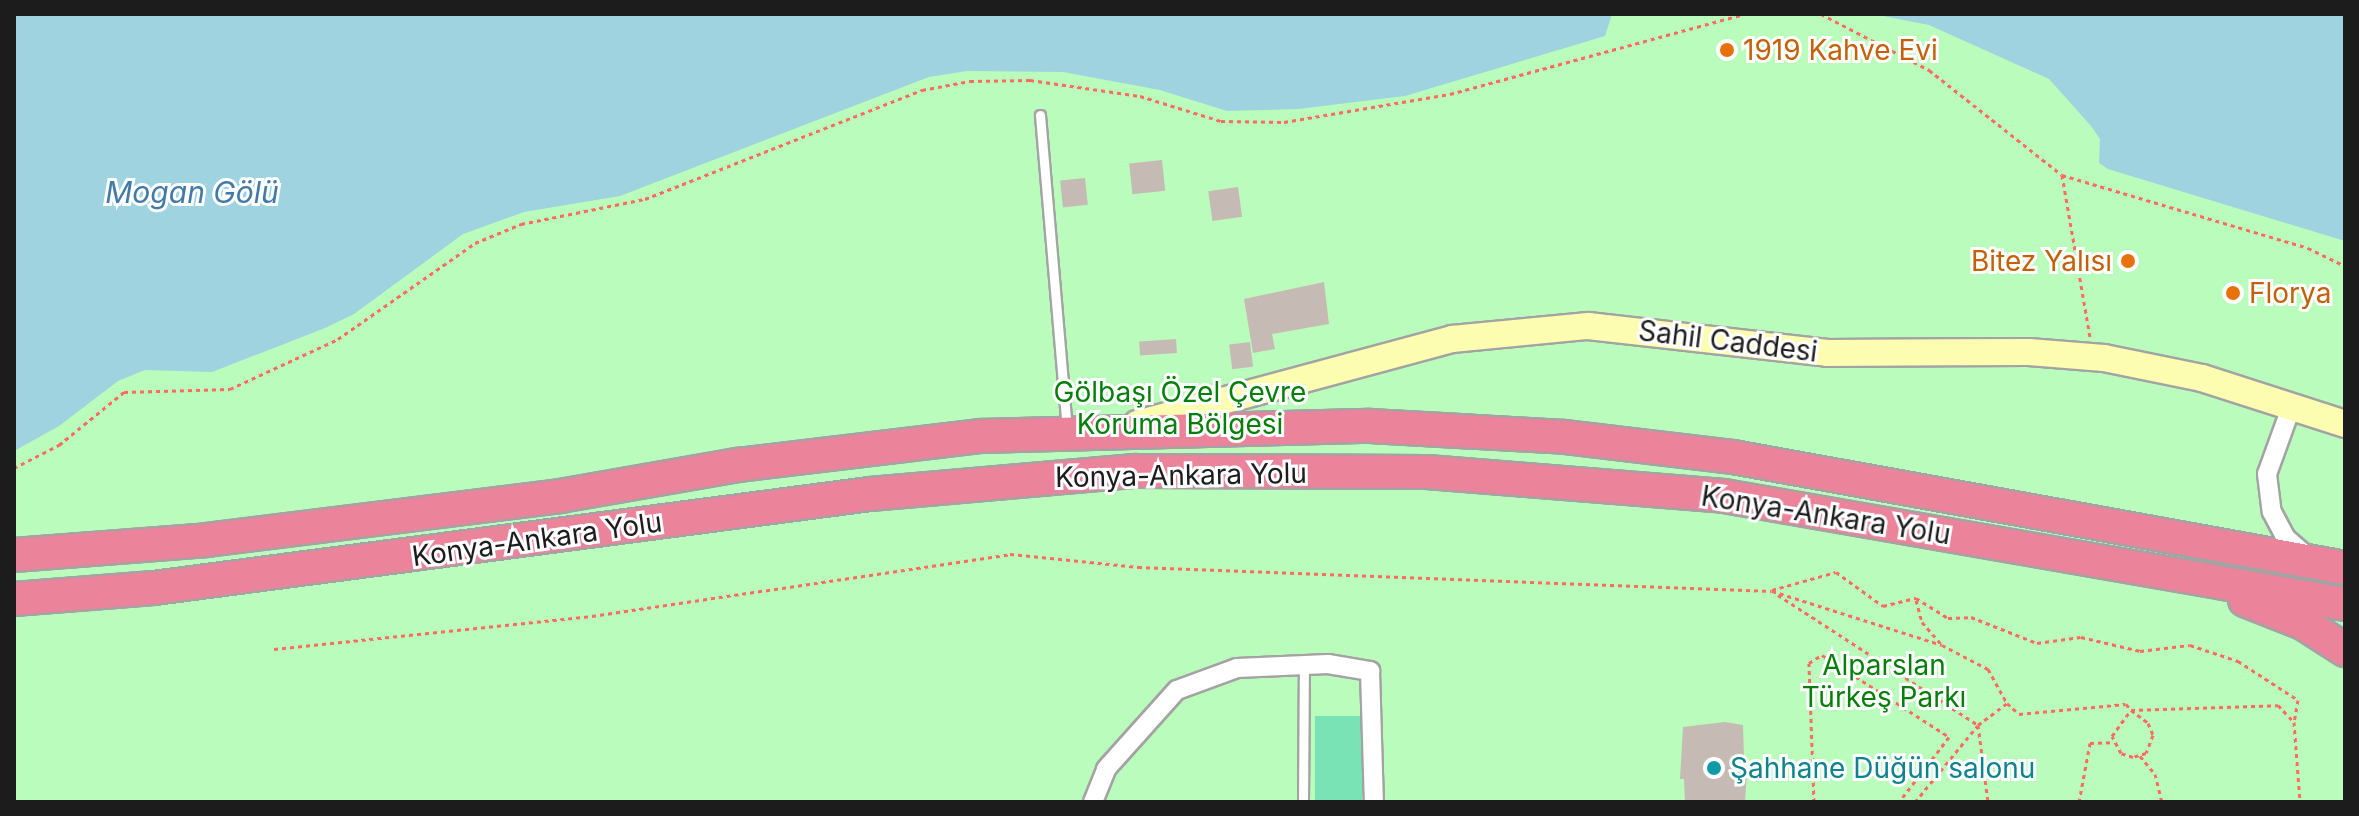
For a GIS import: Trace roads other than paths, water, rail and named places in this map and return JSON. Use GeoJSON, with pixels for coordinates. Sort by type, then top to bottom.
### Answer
{"type":"FeatureCollection","features":[{"type":"Feature","properties":{"kind":"highway"},"geometry":{"type":"LineString","coordinates":[[14,555],[207,540],[545,498],[899,444],[1114,430],[1370,426],[1578,438],[1733,457],[2345,568]]}},
{"type":"Feature","properties":{"kind":"highway","name":"Konya-Ankara Yolu"},"geometry":{"type":"LineString","coordinates":[[14,599],[154,588],[870,494],[1135,471],[1427,472],[1724,496],[2345,604]]}},
{"type":"Feature","properties":{"kind":"highway"},"geometry":{"type":"LineString","coordinates":[[2175,574],[2303,623],[2345,650]]}},
{"type":"Feature","properties":{"kind":"street","name":"Sahil Caddesi"},"geometry":{"type":"LineString","coordinates":[[1114,430],[1416,347],[1553,326],[1632,329],[1827,353],[2093,356],[2164,368],[2292,405],[2345,424]]}},
{"type":"Feature","properties":{"kind":"street"},"geometry":{"type":"LineString","coordinates":[[2292,405],[2267,474],[2272,512],[2286,538],[2313,562]]}},
{"type":"Feature","properties":{"kind":"street"},"geometry":{"type":"LineString","coordinates":[[1093,802],[1106,769],[1177,690],[1237,668],[1304,665],[1370,671],[1374,802]]}},
{"type":"Feature","properties":{"kind":"lane"},"geometry":{"type":"LineString","coordinates":[[1040,115],[1067,432]]}},
{"type":"Feature","properties":{"kind":"lane"},"geometry":{"type":"LineString","coordinates":[[1303,802],[1304,665]]}},
{"type":"Feature","properties":{"kind":"water","name":"Mogan Gölü"},"geometry":{"type":"Polygon","coordinates":[[[14,14],[1612,14],[1605,36],[1405,96],[1298,109],[1227,111],[1160,90],[1063,72],[967,71],[929,77],[620,196],[524,212],[463,234],[354,314],[212,372],[145,370],[118,381],[59,426],[14,451],[14,14]]]}},
{"type":"Feature","properties":{"kind":"water"},"geometry":{"type":"Polygon","coordinates":[[[1873,14],[2345,14],[2345,241],[2108,169],[2099,163],[2100,139],[2049,79],[1929,25],[1873,14]]]}},
{"type":"Feature","properties":{"kind":"place","name":"1919 Kahve Evi"},"geometry":{"type":"Point","coordinates":[1727,50]}},
{"type":"Feature","properties":{"kind":"place","name":"Bitez Yalısı"},"geometry":{"type":"Point","coordinates":[2128,261]}},
{"type":"Feature","properties":{"kind":"place","name":"Florya"},"geometry":{"type":"Point","coordinates":[2233,293]}},
{"type":"Feature","properties":{"kind":"place","name":"Şahhane Düğün salonu"},"geometry":{"type":"Point","coordinates":[1714,768]}},
{"type":"Feature","properties":{"kind":"park label","name":"Gölbaşı Özel Çevre Koruma Bölgesi"},"geometry":{"type":"Point","coordinates":[1180,408]}},
{"type":"Feature","properties":{"kind":"park label","name":"Alparslan Türkeş Parkı"},"geometry":{"type":"Point","coordinates":[1884,681]}}]}
